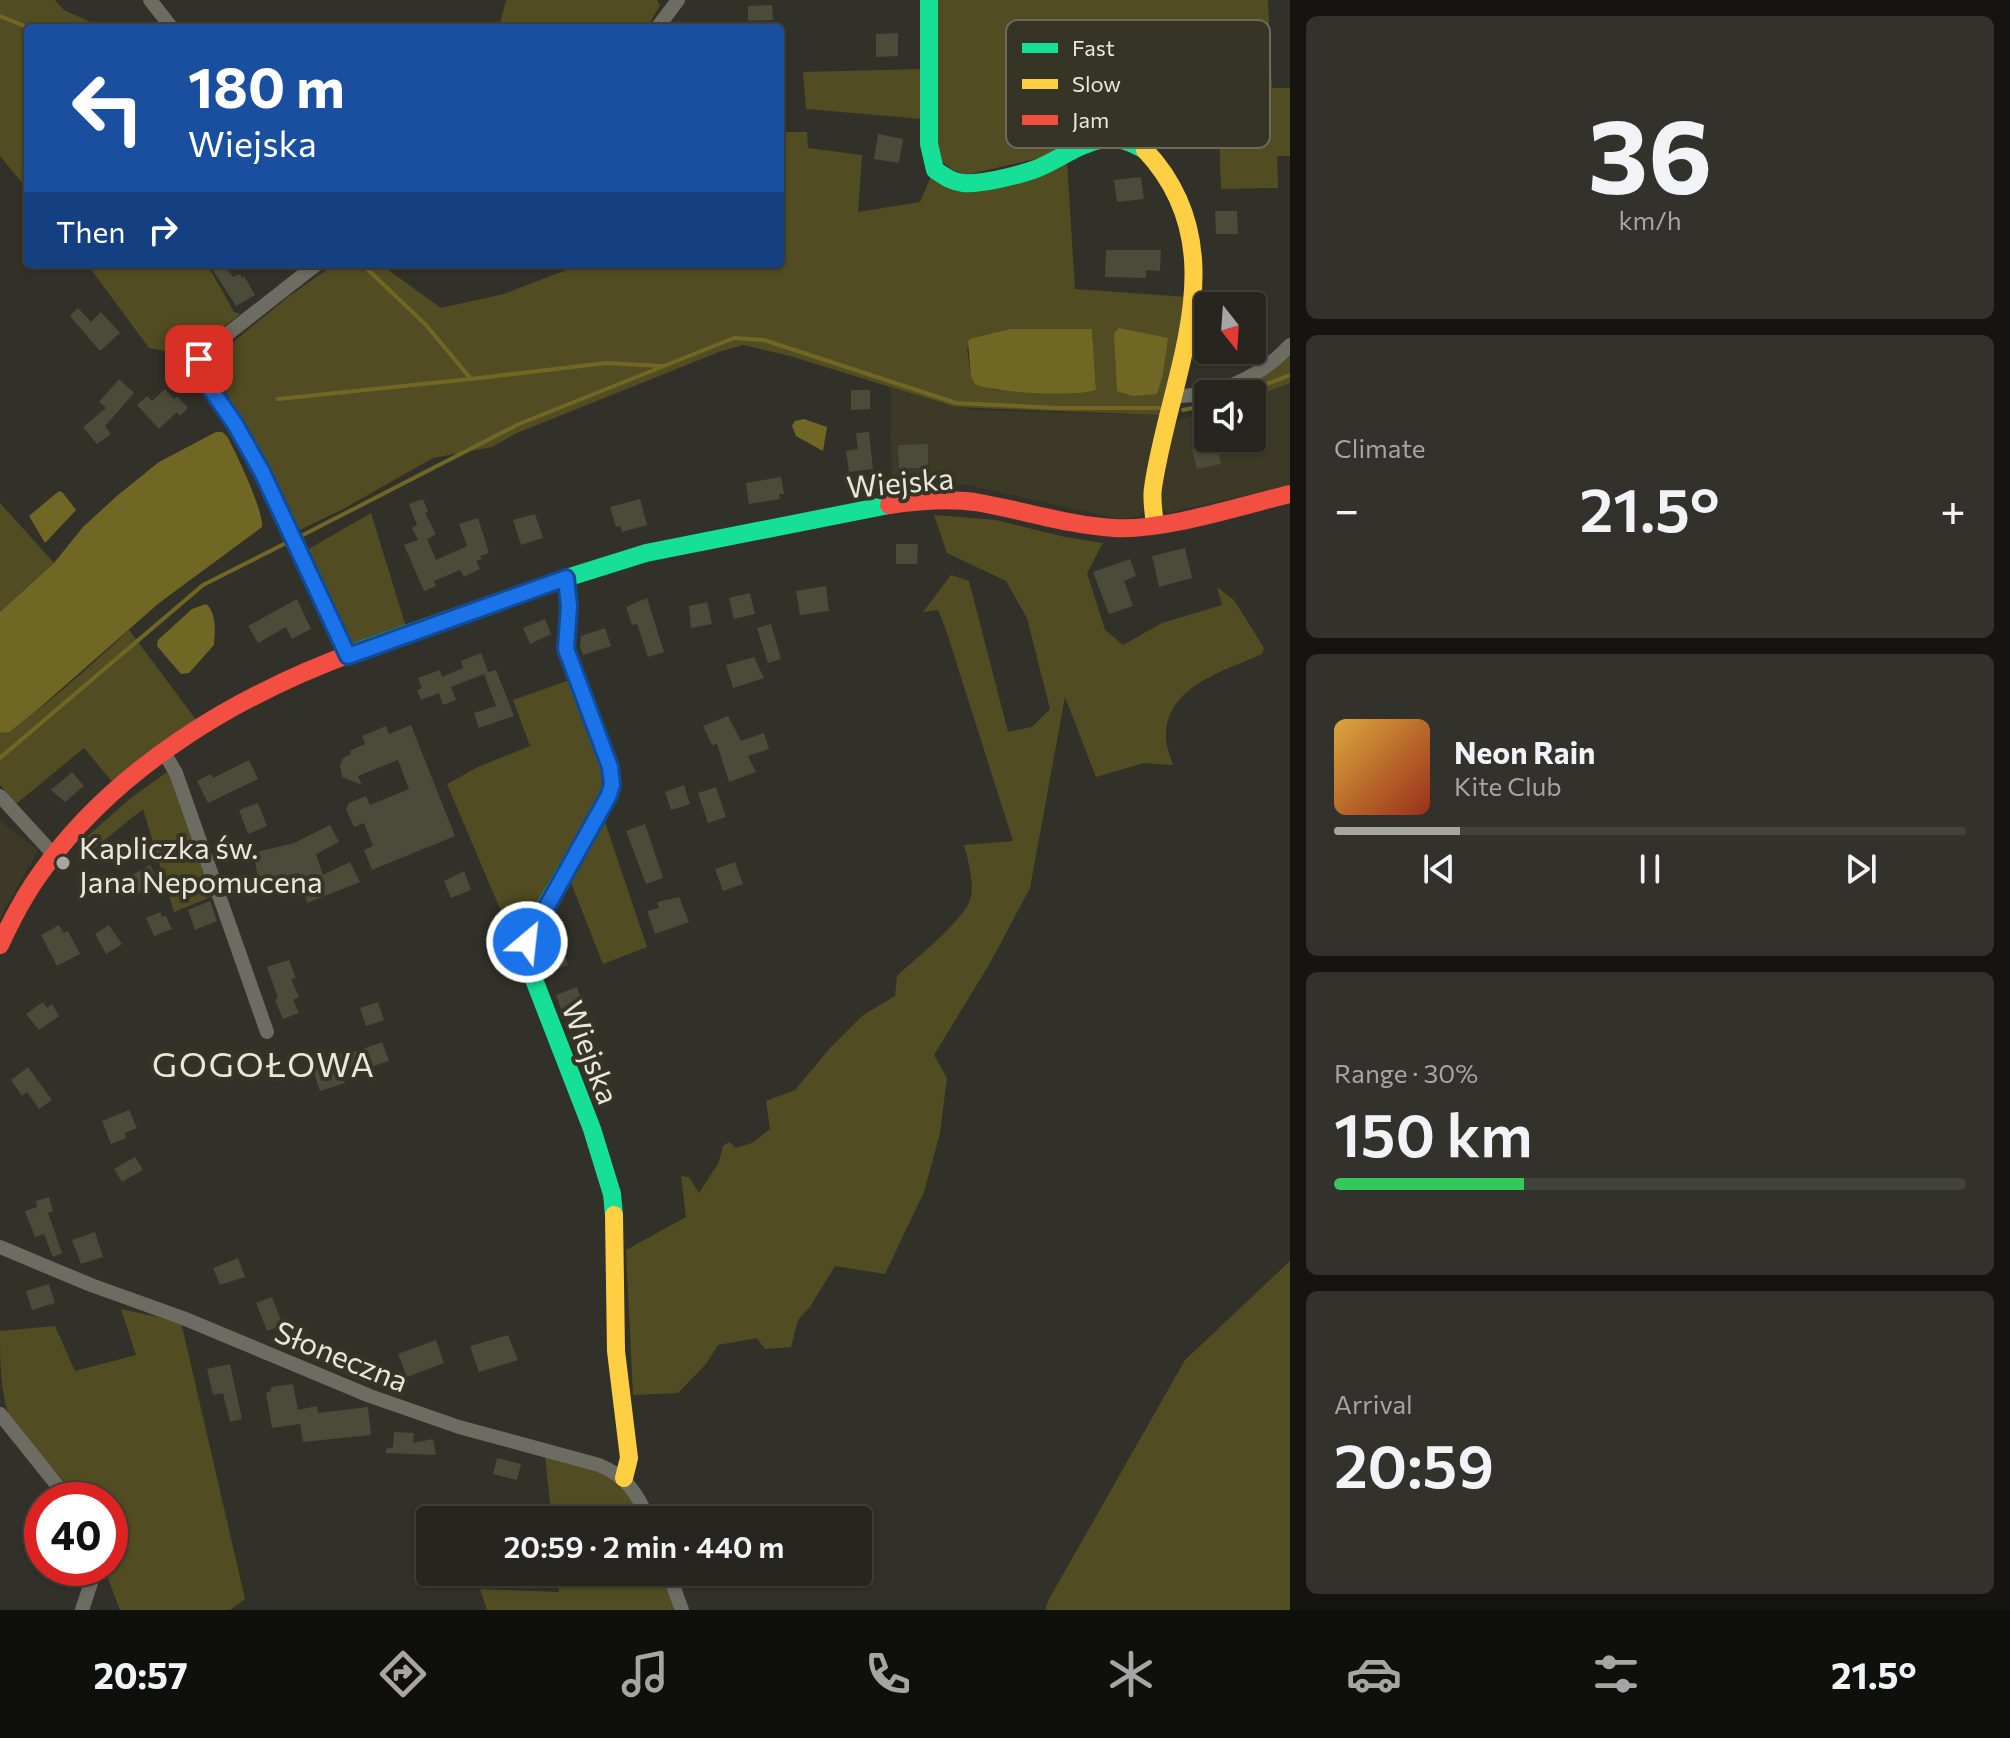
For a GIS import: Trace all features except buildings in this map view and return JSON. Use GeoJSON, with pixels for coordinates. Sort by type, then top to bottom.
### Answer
{"type":"FeatureCollection","features":[{"type":"Feature","properties":{"kind":"street"},"geometry":{"type":"LineString","coordinates":[[150,0],[169,24]]}},
{"type":"Feature","properties":{"kind":"street"},"geometry":{"type":"LineString","coordinates":[[660,24],[678,0]]}},
{"type":"Feature","properties":{"kind":"street"},"geometry":{"type":"LineString","coordinates":[[929,0],[929,144],[935,170],[948,179],[963,183],[1007,177],[1033,170],[1080,148]]}},
{"type":"Feature","properties":{"kind":"street"},"geometry":{"type":"LineString","coordinates":[[1141,148],[1162,168],[1185,214],[1194,270],[1191,324],[1152,491],[1155,525]]}},
{"type":"Feature","properties":{"kind":"street"},"geometry":{"type":"LineString","coordinates":[[312,268],[202,354],[197,367],[262,472],[348,656]]}},
{"type":"Feature","properties":{"kind":"street"},"geometry":{"type":"LineString","coordinates":[[1172,396],[1190,397],[1240,382],[1268,366],[1290,345]]}},
{"type":"Feature","properties":{"kind":"street","name":"Wiejska"},"geometry":{"type":"LineString","coordinates":[[0,945],[32,886],[54,855],[100,807],[165,754],[220,716],[265,691],[348,656],[566,578],[674,546],[919,500],[973,502],[1085,526],[1119,528],[1155,525],[1290,494]]}},
{"type":"Feature","properties":{"kind":"street","name":"Wiejska"},"geometry":{"type":"LineString","coordinates":[[566,578],[569,606],[566,649],[610,767],[612,785],[530,933],[526,952],[612,1194],[616,1239],[616,1351],[629,1458],[624,1478]]}},
{"type":"Feature","properties":{"kind":"street"},"geometry":{"type":"LineString","coordinates":[[165,754],[176,773],[267,1032]]}},
{"type":"Feature","properties":{"kind":"street"},"geometry":{"type":"LineString","coordinates":[[0,796],[54,855]]}},
{"type":"Feature","properties":{"kind":"street","name":"Słoneczna"},"geometry":{"type":"LineString","coordinates":[[0,1247],[370,1396],[459,1427],[572,1455],[610,1469],[624,1478]]}},
{"type":"Feature","properties":{"kind":"street"},"geometry":{"type":"LineString","coordinates":[[0,1414],[55,1482]]}},
{"type":"Feature","properties":{"kind":"street"},"geometry":{"type":"LineString","coordinates":[[624,1478],[642,1506]]}},
{"type":"Feature","properties":{"kind":"street"},"geometry":{"type":"LineString","coordinates":[[82,1610],[90,1586]]}},
{"type":"Feature","properties":{"kind":"street"},"geometry":{"type":"LineString","coordinates":[[673,1586],[682,1610]]}},
{"type":"Feature","properties":{"kind":"shaded area"},"geometry":{"type":"Polygon","coordinates":[[[0,0],[55,0],[64,10],[95,24],[24,24],[24,185],[0,156],[0,0]]]}},
{"type":"Feature","properties":{"kind":"shaded area"},"geometry":{"type":"Polygon","coordinates":[[[506,0],[657,0],[660,5],[649,24],[500,24],[506,0]]]}},
{"type":"Feature","properties":{"kind":"shaded area"},"geometry":{"type":"Polygon","coordinates":[[[935,0],[1268,0],[1269,20],[1006,20],[1006,148],[1066,148],[1049,156],[966,175],[937,158],[935,0]]]}},
{"type":"Feature","properties":{"kind":"shaded area"},"geometry":{"type":"Polygon","coordinates":[[[1270,44],[1272,88],[1290,88],[1290,156],[1277,156],[1278,188],[1221,189],[1220,148],[1270,148],[1270,44]]]}},
{"type":"Feature","properties":{"kind":"shaded area"},"geometry":{"type":"Polygon","coordinates":[[[922,69],[923,119],[806,109],[803,72],[922,69]]]}},
{"type":"Feature","properties":{"kind":"shaded area"},"geometry":{"type":"Polygon","coordinates":[[[784,132],[807,132],[808,148],[862,155],[858,212],[920,202],[932,174],[942,180],[1067,162],[1075,289],[1187,297],[1160,415],[955,407],[790,356],[743,345],[517,433],[492,447],[433,458],[298,531],[210,361],[288,297],[329,268],[386,268],[441,308],[504,294],[571,268],[784,268],[784,132]],[[1010,329],[972,338],[967,348],[971,377],[995,390],[1075,393],[1096,390],[1092,329],[1010,329]]]}},
{"type":"Feature","properties":{"kind":"shaded area"},"geometry":{"type":"Polygon","coordinates":[[[90,268],[209,268],[234,312],[240,314],[188,355],[149,348],[90,268]]]}},
{"type":"Feature","properties":{"kind":"shaded area"},"geometry":{"type":"Polygon","coordinates":[[[1119,328],[1168,338],[1157,394],[1133,396],[1117,391],[1114,333],[1119,328]]]}},
{"type":"Feature","properties":{"kind":"shaded area"},"geometry":{"type":"Polygon","coordinates":[[[1010,329],[1092,329],[1096,390],[1036,393],[975,384],[971,377],[968,341],[1010,329]]]}},
{"type":"Feature","properties":{"kind":"shaded area"},"geometry":{"type":"Polygon","coordinates":[[[1290,355],[1290,383],[1266,392],[1266,380],[1244,380],[1290,355]]]}},
{"type":"Feature","properties":{"kind":"shaded area"},"geometry":{"type":"Polygon","coordinates":[[[1290,383],[1290,485],[1168,513],[1163,509],[1158,501],[1170,432],[1180,419],[1194,416],[1194,452],[1266,452],[1266,392],[1290,383]]]}},
{"type":"Feature","properties":{"kind":"shaded area"},"geometry":{"type":"Polygon","coordinates":[[[890,387],[938,403],[973,410],[1160,415],[1144,511],[1140,516],[1119,519],[968,485],[934,484],[892,490],[890,387]]]}},
{"type":"Feature","properties":{"kind":"shaded area"},"geometry":{"type":"Polygon","coordinates":[[[804,419],[827,427],[823,451],[796,436],[792,426],[795,421],[804,419]]]}},
{"type":"Feature","properties":{"kind":"shaded area"},"geometry":{"type":"Polygon","coordinates":[[[216,432],[227,436],[237,455],[254,496],[262,527],[159,603],[36,711],[9,732],[0,733],[0,612],[54,563],[83,527],[118,495],[159,462],[216,432]]]}},
{"type":"Feature","properties":{"kind":"shaded area"},"geometry":{"type":"Polygon","coordinates":[[[59,491],[76,510],[45,543],[29,516],[59,491]]]}},
{"type":"Feature","properties":{"kind":"shaded area"},"geometry":{"type":"Polygon","coordinates":[[[0,503],[54,563],[0,612],[0,503]]]}},
{"type":"Feature","properties":{"kind":"shaded area"},"geometry":{"type":"Polygon","coordinates":[[[371,513],[406,627],[352,647],[307,550],[371,513]]]}},
{"type":"Feature","properties":{"kind":"shaded area"},"geometry":{"type":"Polygon","coordinates":[[[934,515],[996,520],[1103,543],[1087,573],[1105,630],[1123,645],[1162,623],[1222,605],[1217,587],[1234,600],[1264,648],[1262,654],[1201,682],[1177,703],[1169,717],[1166,734],[1173,765],[1144,763],[1096,777],[1065,697],[1030,888],[990,963],[934,1055],[947,1078],[940,1133],[924,1192],[885,1274],[835,1266],[810,1307],[798,1320],[791,1347],[765,1349],[757,1338],[718,1345],[706,1364],[678,1393],[633,1395],[626,1250],[686,1217],[681,1176],[689,1177],[699,1193],[719,1162],[723,1146],[729,1142],[736,1148],[752,1143],[770,1129],[766,1101],[795,1090],[862,1016],[895,996],[897,976],[966,909],[970,900],[971,880],[964,845],[1013,841],[945,627],[938,610],[923,612],[951,575],[969,581],[1008,732],[1032,727],[1050,709],[1027,618],[1006,581],[947,553],[934,515]]]}},
{"type":"Feature","properties":{"kind":"shaded area"},"geometry":{"type":"Polygon","coordinates":[[[206,604],[214,618],[214,645],[189,673],[181,674],[157,646],[158,640],[192,609],[206,604]]]}},
{"type":"Feature","properties":{"kind":"shaded area"},"geometry":{"type":"Polygon","coordinates":[[[129,630],[197,721],[115,785],[84,748],[16,804],[0,785],[0,733],[45,704],[129,630]]]}},
{"type":"Feature","properties":{"kind":"shaded area"},"geometry":{"type":"Polygon","coordinates":[[[570,680],[620,778],[603,816],[647,947],[603,964],[571,883],[545,924],[509,930],[447,784],[478,767],[530,746],[513,700],[570,680]]]}},
{"type":"Feature","properties":{"kind":"shaded area"},"geometry":{"type":"Polygon","coordinates":[[[170,770],[213,896],[174,912],[143,809],[92,850],[83,840],[132,797],[170,770]]]}},
{"type":"Feature","properties":{"kind":"shaded area"},"geometry":{"type":"Polygon","coordinates":[[[0,821],[38,850],[0,918],[0,821]]]}},
{"type":"Feature","properties":{"kind":"shaded area"},"geometry":{"type":"Polygon","coordinates":[[[1290,1261],[1290,1610],[1045,1610],[1185,1360],[1290,1261]]]}},
{"type":"Feature","properties":{"kind":"shaded area"},"geometry":{"type":"Polygon","coordinates":[[[121,1309],[181,1322],[245,1599],[230,1610],[120,1610],[111,1586],[128,1586],[128,1482],[65,1482],[10,1418],[2,1386],[0,1331],[55,1326],[75,1371],[136,1355],[121,1309]]]}},
{"type":"Feature","properties":{"kind":"shaded area"},"geometry":{"type":"Polygon","coordinates":[[[545,1456],[591,1467],[625,1486],[636,1506],[550,1506],[545,1456]]]}},
{"type":"Feature","properties":{"kind":"shaded area"},"geometry":{"type":"Polygon","coordinates":[[[559,1586],[668,1586],[677,1610],[487,1610],[480,1589],[559,1592],[559,1586]]]}},
{"type":"Feature","properties":{"kind":"waterway"},"geometry":{"type":"LineString","coordinates":[[0,16],[24,26]]}},
{"type":"Feature","properties":{"kind":"waterway"},"geometry":{"type":"LineString","coordinates":[[366,268],[426,325],[471,379],[606,363],[661,366]]}},
{"type":"Feature","properties":{"kind":"waterway"},"geometry":{"type":"LineString","coordinates":[[299,537],[519,424],[734,338],[764,340],[956,403],[1058,408],[1159,408]]}},
{"type":"Feature","properties":{"kind":"waterway"},"geometry":{"type":"LineString","coordinates":[[1266,384],[1290,375]]}},
{"type":"Feature","properties":{"kind":"waterway"},"geometry":{"type":"LineString","coordinates":[[278,399],[471,379]]}},
{"type":"Feature","properties":{"kind":"waterway"},"geometry":{"type":"LineString","coordinates":[[1183,410],[1194,408]]}},
{"type":"Feature","properties":{"kind":"waterway"},"geometry":{"type":"LineString","coordinates":[[0,758],[203,585],[286,543]]}},
{"type":"Feature","properties":{"kind":"traffic: fast"},"geometry":{"type":"LineString","coordinates":[[929,0],[929,144],[935,170],[955,181],[979,182],[1036,169],[1078,148]]}},
{"type":"Feature","properties":{"kind":"traffic: fast"},"geometry":{"type":"LineString","coordinates":[[1141,148],[1145,150]]}},
{"type":"Feature","properties":{"kind":"traffic: fast"},"geometry":{"type":"LineString","coordinates":[[358,651],[646,553],[889,505]]}},
{"type":"Feature","properties":{"kind":"traffic: fast"},"geometry":{"type":"LineString","coordinates":[[569,865],[530,933],[526,952],[592,1129],[612,1194],[614,1215]]}},
{"type":"Feature","properties":{"kind":"traffic: slow"},"geometry":{"type":"LineString","coordinates":[[1145,150],[1173,189],[1189,229],[1193,271],[1191,314],[1183,358],[1153,488],[1155,525]]}},
{"type":"Feature","properties":{"kind":"traffic: slow"},"geometry":{"type":"LineString","coordinates":[[614,1215],[616,1351],[629,1458],[624,1478]]}},
{"type":"Feature","properties":{"kind":"traffic: jam"},"geometry":{"type":"LineString","coordinates":[[889,505],[932,500],[964,501],[1079,524],[1134,528],[1202,517],[1290,494]]}},
{"type":"Feature","properties":{"kind":"traffic: jam"},"geometry":{"type":"LineString","coordinates":[[566,578],[569,606],[566,649],[611,772],[612,788],[569,865]]}},
{"type":"Feature","properties":{"kind":"traffic: jam"},"geometry":{"type":"LineString","coordinates":[[0,945],[42,871],[72,833],[106,798],[184,738],[225,712],[313,668],[358,651]]}},
{"type":"Feature","properties":{"kind":"place","name":"Kapliczka św. Jana Nepomucena"},"geometry":{"type":"Point","coordinates":[63,863]}},
{"type":"Feature","properties":{"kind":"district","name":"GOGOŁOWA"},"geometry":{"type":"Point","coordinates":[264,1063]}},
{"type":"Feature","properties":{"kind":"route"},"geometry":{"type":"LineString","coordinates":[[199,359],[197,367],[203,378],[251,450],[348,656],[566,578],[569,606],[566,649],[610,767],[612,785],[527,942]]}}]}
